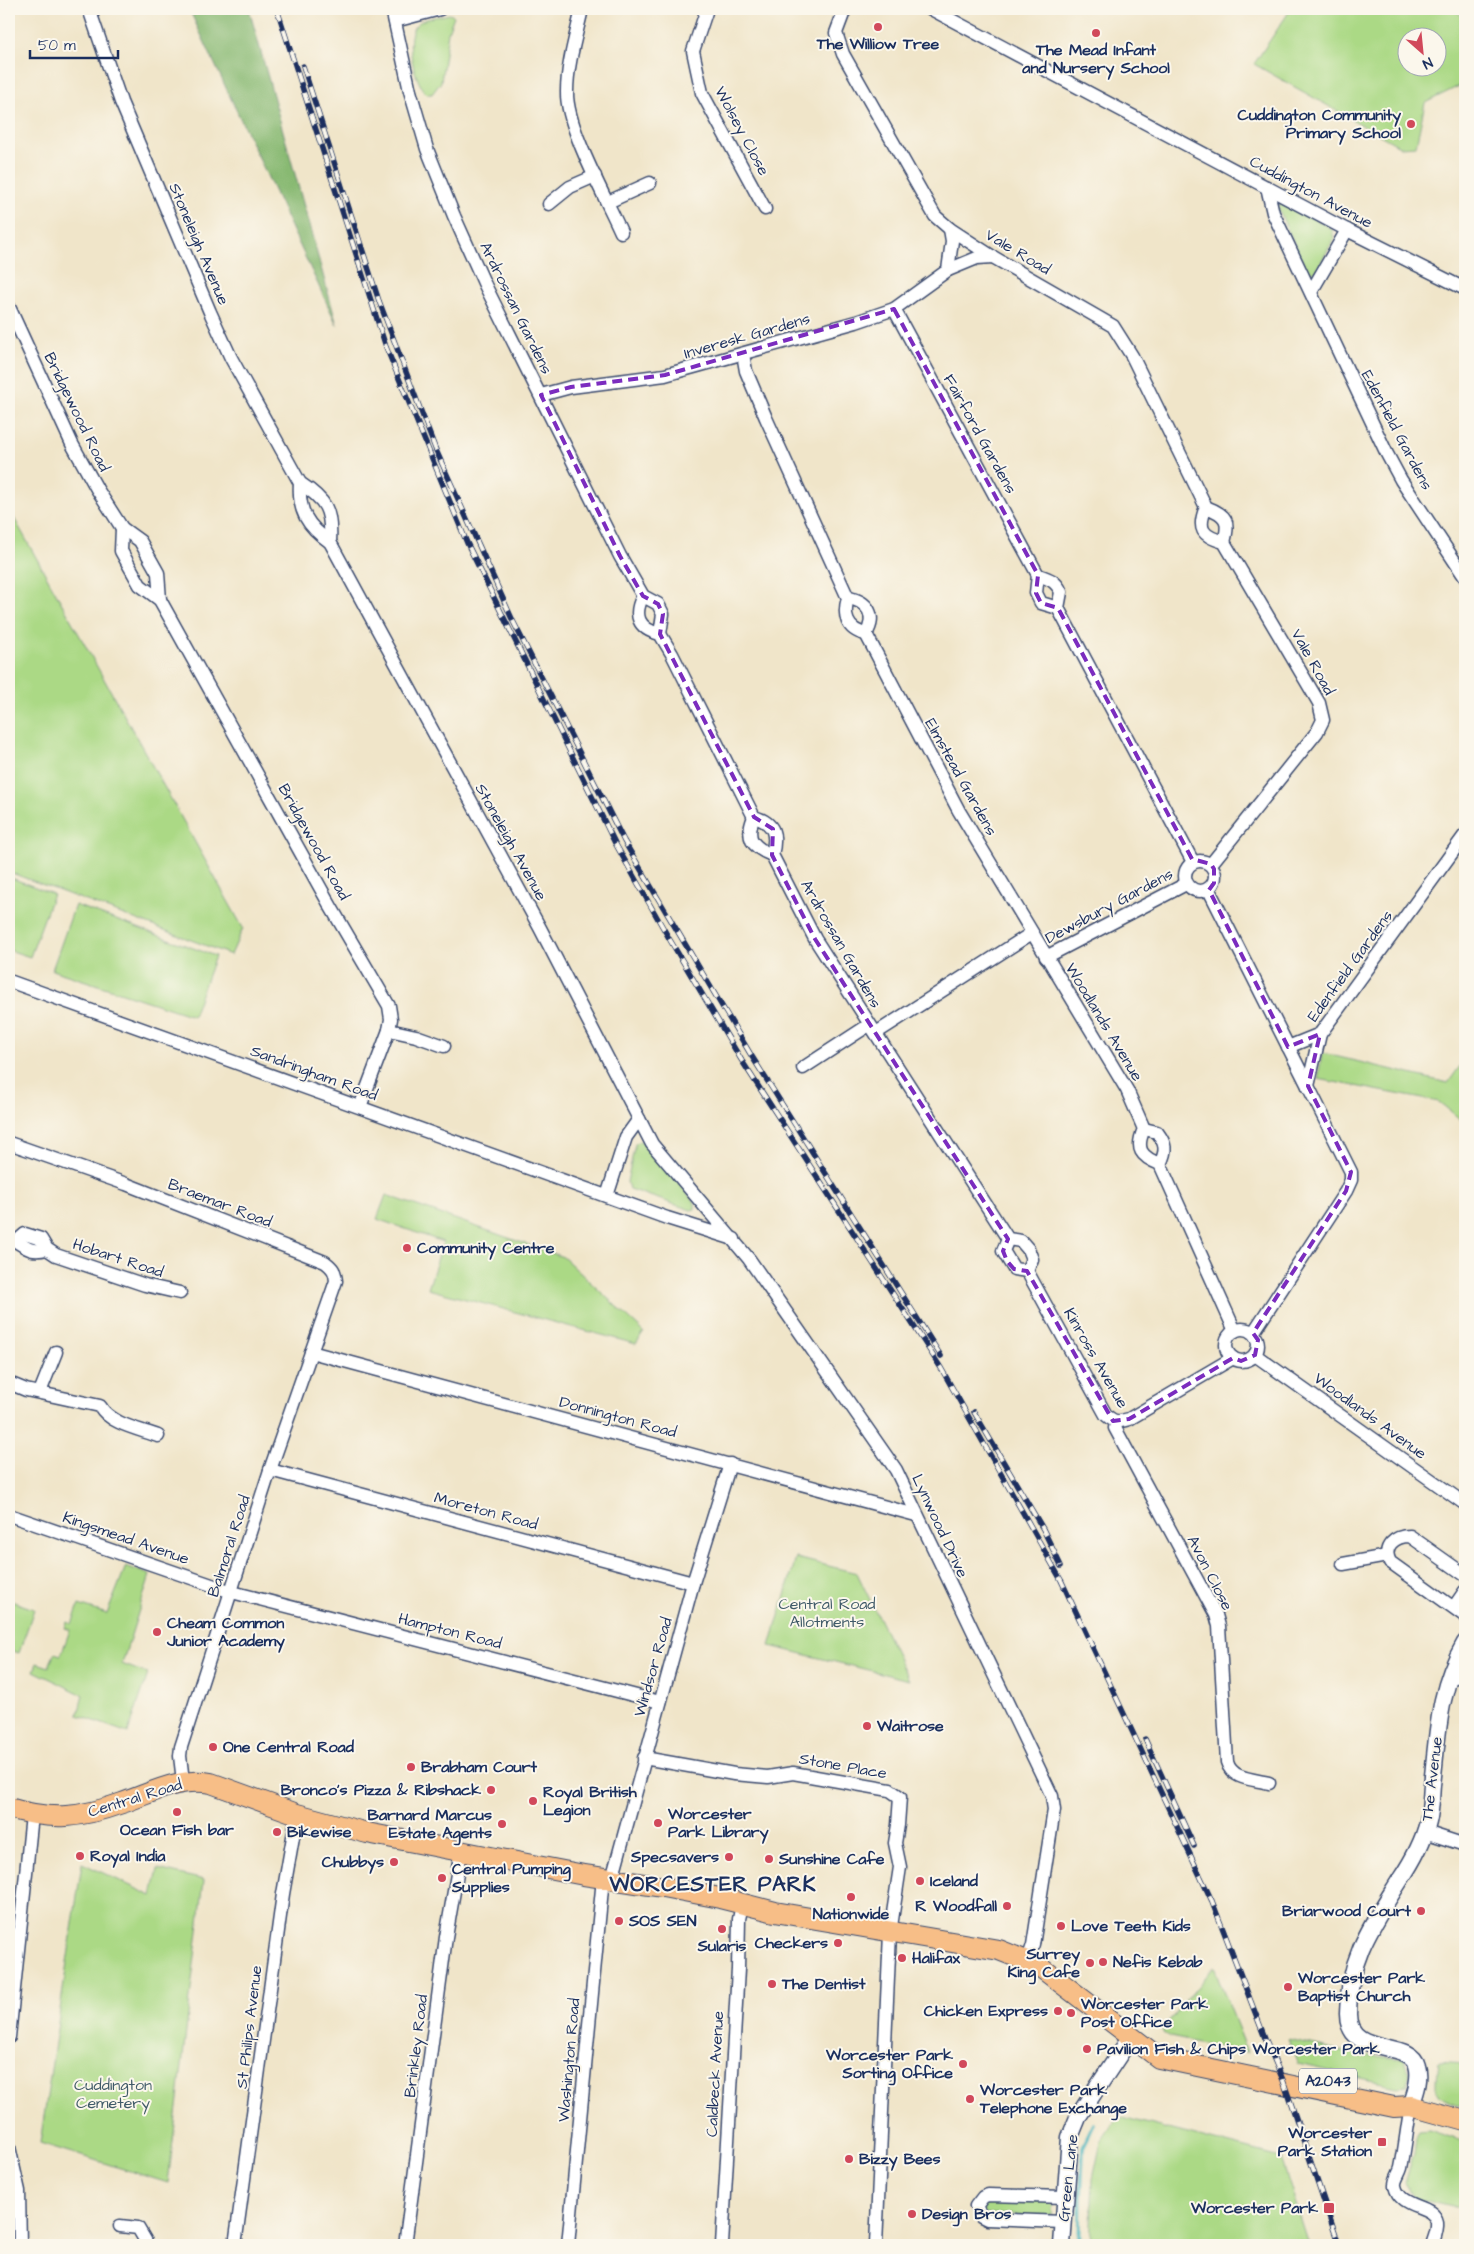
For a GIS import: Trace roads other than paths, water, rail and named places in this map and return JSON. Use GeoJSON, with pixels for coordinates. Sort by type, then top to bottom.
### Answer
{"type":"FeatureCollection","features":[{"type":"Feature","properties":{"kind":"main road","name":"Central Road"},"geometry":{"type":"LineString","coordinates":[[9,1808],[32,1815],[57,1818],[92,1813],[183,1781],[199,1780],[297,1814],[367,1833],[607,1879],[682,1891],[742,1905],[890,1933],[949,1940],[999,1950],[1039,1966],[1160,2058],[1394,2107],[1411,2106],[1465,2121]]}},
{"type":"Feature","properties":{"kind":"street","name":"Stoneleigh Avenue"},"geometry":{"type":"LineString","coordinates":[[89,9],[121,102],[210,312],[236,366],[300,483],[317,494],[326,508],[331,524],[330,542]]}},
{"type":"Feature","properties":{"kind":"street"},"geometry":{"type":"LineString","coordinates":[[393,15],[440,9]]}},
{"type":"Feature","properties":{"kind":"street"},"geometry":{"type":"LineString","coordinates":[[582,9],[566,94],[572,121],[621,232]]}},
{"type":"Feature","properties":{"kind":"street","name":"Wolsey Close"},"geometry":{"type":"LineString","coordinates":[[707,9],[693,51],[702,93],[765,209]]}},
{"type":"Feature","properties":{"kind":"street","name":"Vale Road"},"geometry":{"type":"LineString","coordinates":[[845,9],[836,33],[843,54],[935,216],[950,229],[993,257],[1112,326],[1119,333],[1206,507],[1218,512],[1226,520],[1228,529],[1224,542],[1319,703],[1323,720],[1316,732],[1211,864]]}},
{"type":"Feature","properties":{"kind":"street","name":"Cuddington Avenue"},"geometry":{"type":"LineString","coordinates":[[931,9],[1347,230],[1465,289]]}},
{"type":"Feature","properties":{"kind":"street","name":"Ardrossan Gardens"},"geometry":{"type":"LineString","coordinates":[[393,15],[410,91],[427,149],[485,285],[620,556],[643,596],[658,604],[663,614],[660,634],[754,817],[764,820],[772,829],[776,840],[772,855]]}},
{"type":"Feature","properties":{"kind":"street"},"geometry":{"type":"LineString","coordinates":[[549,204],[570,187],[595,176]]}},
{"type":"Feature","properties":{"kind":"street"},"geometry":{"type":"LineString","coordinates":[[608,202],[650,182]]}},
{"type":"Feature","properties":{"kind":"street","name":"Edenfield Gardens"},"geometry":{"type":"LineString","coordinates":[[1267,187],[1273,213],[1396,472],[1465,577]]}},
{"type":"Feature","properties":{"kind":"street"},"geometry":{"type":"LineString","coordinates":[[948,270],[952,241],[950,229]]}},
{"type":"Feature","properties":{"kind":"street"},"geometry":{"type":"LineString","coordinates":[[1311,292],[1347,230]]}},
{"type":"Feature","properties":{"kind":"street","name":"Inveresk Gardens"},"geometry":{"type":"LineString","coordinates":[[541,395],[560,389],[665,375],[856,322],[894,309],[948,270],[977,258],[993,257]]}},
{"type":"Feature","properties":{"kind":"street","name":"Bridgewood Road"},"geometry":{"type":"LineString","coordinates":[[9,307],[72,444],[122,528],[140,541],[158,572],[160,600]]}},
{"type":"Feature","properties":{"kind":"street","name":"Fairford Gardens"},"geometry":{"type":"LineString","coordinates":[[894,309],[1038,575],[1036,593],[1041,603],[1058,608]]}},
{"type":"Feature","properties":{"kind":"street","name":"Elmstead Gardens"},"geometry":{"type":"LineString","coordinates":[[742,354],[746,371],[848,598],[845,616],[850,627],[866,634],[959,811],[1032,933]]}},
{"type":"Feature","properties":{"kind":"street","name":"Stoneleigh Avenue"},"geometry":{"type":"LineString","coordinates":[[300,483],[299,501],[305,517],[314,532],[330,542],[540,928],[652,1144],[664,1158]]}},
{"type":"Feature","properties":{"kind":"street"},"geometry":{"type":"LineString","coordinates":[[1206,507],[1201,520],[1203,532],[1212,539],[1224,542]]}},
{"type":"Feature","properties":{"kind":"street","name":"Bridgewood Road"},"geometry":{"type":"LineString","coordinates":[[122,528],[121,552],[140,585],[160,600],[331,907],[389,1006],[391,1019],[389,1030],[360,1106]]}},
{"type":"Feature","properties":{"kind":"street"},"geometry":{"type":"LineString","coordinates":[[1038,575],[1054,580],[1062,592],[1058,608],[1194,862]]}},
{"type":"Feature","properties":{"kind":"street","name":"Ardrossan Gardens"},"geometry":{"type":"LineString","coordinates":[[643,596],[637,607],[638,616],[643,626],[652,632],[660,634]]}},
{"type":"Feature","properties":{"kind":"street"},"geometry":{"type":"LineString","coordinates":[[848,598],[860,600],[866,605],[871,625],[866,634]]}},
{"type":"Feature","properties":{"kind":"street","name":"Ardrossan Gardens"},"geometry":{"type":"LineString","coordinates":[[754,817],[749,829],[752,840],[760,850],[772,855],[815,939],[884,1048]]}},
{"type":"Feature","properties":{"kind":"street","name":"Edenfield Gardens"},"geometry":{"type":"LineString","coordinates":[[1308,1086],[1320,1034],[1465,835]]}},
{"type":"Feature","properties":{"kind":"street"},"geometry":{"type":"LineString","coordinates":[[1199,860],[1211,864],[1216,875],[1214,883],[1209,890],[1192,889],[1186,884],[1187,868],[1194,862],[1199,860]]}},
{"type":"Feature","properties":{"kind":"street","name":"Dewsbury Gardens"},"geometry":{"type":"LineString","coordinates":[[1046,957],[1186,884]]}},
{"type":"Feature","properties":{"kind":"street"},"geometry":{"type":"LineString","coordinates":[[1209,890],[1351,1172],[1351,1180],[1346,1191],[1253,1333]]}},
{"type":"Feature","properties":{"kind":"street","name":"Woodlands Avenue"},"geometry":{"type":"LineString","coordinates":[[1032,933],[1127,1090],[1144,1129]]}},
{"type":"Feature","properties":{"kind":"street","name":"Dewsbury Gardens"},"geometry":{"type":"LineString","coordinates":[[802,1068],[872,1029],[1032,933]]}},
{"type":"Feature","properties":{"kind":"street","name":"Sandringham Road"},"geometry":{"type":"LineString","coordinates":[[9,981],[608,1196],[734,1239]]}},
{"type":"Feature","properties":{"kind":"street"},"geometry":{"type":"LineString","coordinates":[[389,1030],[418,1030],[444,1046]]}},
{"type":"Feature","properties":{"kind":"street"},"geometry":{"type":"LineString","coordinates":[[1288,1048],[1320,1034]]}},
{"type":"Feature","properties":{"kind":"street","name":"Kinross Avenue"},"geometry":{"type":"LineString","coordinates":[[884,1048],[1008,1239],[1021,1241],[1028,1249],[1032,1259],[1027,1271],[1106,1415],[1117,1422],[1129,1419],[1233,1358]]}},
{"type":"Feature","properties":{"kind":"street"},"geometry":{"type":"LineString","coordinates":[[608,1196],[626,1137],[639,1119]]}},
{"type":"Feature","properties":{"kind":"street"},"geometry":{"type":"LineString","coordinates":[[1160,1164],[1166,1153],[1165,1142],[1157,1132],[1144,1129],[1140,1139],[1141,1153],[1148,1160],[1160,1164],[1235,1330]]}},
{"type":"Feature","properties":{"kind":"street","name":"Braemar Road"},"geometry":{"type":"LineString","coordinates":[[9,1143],[126,1184],[325,1262],[333,1268],[336,1281],[311,1352]]}},
{"type":"Feature","properties":{"kind":"street","name":"Lynwood Drive"},"geometry":{"type":"LineString","coordinates":[[664,1158],[734,1239],[896,1470],[1052,1796],[1054,1810],[1033,1946],[1028,1960]]}},
{"type":"Feature","properties":{"kind":"street"},"geometry":{"type":"LineString","coordinates":[[1008,1239],[1003,1251],[1007,1261],[1014,1269],[1027,1271]]}},
{"type":"Feature","properties":{"kind":"street","name":"Hobart Road"},"geometry":{"type":"LineString","coordinates":[[13,1240],[35,1252],[47,1250],[145,1285],[180,1293]]}},
{"type":"Feature","properties":{"kind":"street"},"geometry":{"type":"LineString","coordinates":[[1235,1330],[1246,1330],[1253,1333],[1258,1340],[1256,1355],[1249,1360],[1241,1362],[1233,1358],[1227,1350],[1227,1341],[1230,1334],[1235,1330]]}},
{"type":"Feature","properties":{"kind":"street"},"geometry":{"type":"LineString","coordinates":[[40,1392],[56,1352]]}},
{"type":"Feature","properties":{"kind":"street","name":"Donnington Road"},"geometry":{"type":"LineString","coordinates":[[311,1352],[916,1515]]}},
{"type":"Feature","properties":{"kind":"street","name":"Balmoral Road"},"geometry":{"type":"LineString","coordinates":[[183,1781],[180,1756],[181,1747],[270,1470],[311,1352]]}},
{"type":"Feature","properties":{"kind":"street","name":"Woodlands Avenue"},"geometry":{"type":"LineString","coordinates":[[1256,1355],[1465,1504]]}},
{"type":"Feature","properties":{"kind":"street"},"geometry":{"type":"LineString","coordinates":[[9,1383],[26,1390],[102,1399],[103,1412],[116,1420],[158,1436]]}},
{"type":"Feature","properties":{"kind":"street","name":"Avon Close"},"geometry":{"type":"LineString","coordinates":[[1117,1422],[1115,1428],[1216,1614],[1219,1626],[1229,1770],[1241,1777],[1269,1782]]}},
{"type":"Feature","properties":{"kind":"street","name":"Windsor Road"},"geometry":{"type":"LineString","coordinates":[[607,1879],[644,1758],[693,1583],[730,1464]]}},
{"type":"Feature","properties":{"kind":"street","name":"Moreton Road"},"geometry":{"type":"LineString","coordinates":[[270,1470],[693,1583]]}},
{"type":"Feature","properties":{"kind":"street","name":"Kingsmead Avenue"},"geometry":{"type":"LineString","coordinates":[[9,1515],[232,1592]]}},
{"type":"Feature","properties":{"kind":"street"},"geometry":{"type":"LineString","coordinates":[[1465,1575],[1410,1536],[1402,1536],[1393,1540],[1387,1548],[1387,1556],[1390,1562],[1465,1616]]}},
{"type":"Feature","properties":{"kind":"street"},"geometry":{"type":"LineString","coordinates":[[1343,1564],[1387,1556]]}},
{"type":"Feature","properties":{"kind":"street"},"geometry":{"type":"LineString","coordinates":[[1454,1607],[1465,1591]]}},
{"type":"Feature","properties":{"kind":"street","name":"Hampton Road"},"geometry":{"type":"LineString","coordinates":[[232,1592],[660,1702]]}},
{"type":"Feature","properties":{"kind":"street","name":"The Avenue"},"geometry":{"type":"LineString","coordinates":[[1411,2106],[1418,2085],[1418,2068],[1412,2058],[1404,2053],[1370,2044],[1360,2039],[1349,2025],[1351,1983],[1357,1956],[1366,1936],[1417,1854],[1425,1832],[1428,1822],[1439,1711],[1458,1677],[1465,1643]]}},
{"type":"Feature","properties":{"kind":"street","name":"Stone Place"},"geometry":{"type":"LineString","coordinates":[[644,1758],[734,1774],[768,1777],[793,1773],[890,1790],[897,1794],[901,1802],[895,1843],[900,1867],[890,1933],[876,2245]]}},
{"type":"Feature","properties":{"kind":"street","name":"St Philips Avenue"},"geometry":{"type":"LineString","coordinates":[[235,2245],[283,1894],[297,1814]]}},
{"type":"Feature","properties":{"kind":"street"},"geometry":{"type":"LineString","coordinates":[[9,2037],[32,1815]]}},
{"type":"Feature","properties":{"kind":"street"},"geometry":{"type":"LineString","coordinates":[[1425,1832],[1465,1845]]}},
{"type":"Feature","properties":{"kind":"street","name":"Brinkley Road"},"geometry":{"type":"LineString","coordinates":[[405,2245],[446,1936],[461,1851]]}},
{"type":"Feature","properties":{"kind":"street","name":"Washington Road"},"geometry":{"type":"LineString","coordinates":[[568,2245],[607,1879]]}},
{"type":"Feature","properties":{"kind":"street","name":"Caldbeck Avenue"},"geometry":{"type":"LineString","coordinates":[[722,2245],[738,1969],[738,1919],[742,1905]]}},
{"type":"Feature","properties":{"kind":"street","name":"Green Lane"},"geometry":{"type":"LineString","coordinates":[[1062,2245],[1068,2148],[1073,2127],[1108,2070],[1137,2041]]}},
{"type":"Feature","properties":{"kind":"street"},"geometry":{"type":"LineString","coordinates":[[1411,2106],[1395,2188],[1404,2200],[1433,2214],[1437,2222],[1437,2228],[1432,2245]]}},
{"type":"Feature","properties":{"kind":"street"},"geometry":{"type":"LineString","coordinates":[[9,2148],[19,2191],[20,2245]]}},
{"type":"Feature","properties":{"kind":"street"},"geometry":{"type":"LineString","coordinates":[[1063,2222],[987,2219],[981,2216],[976,2206],[983,2197],[988,2195],[1065,2198]]}},
{"type":"Feature","properties":{"kind":"street"},"geometry":{"type":"LineString","coordinates":[[120,2226],[138,2228],[148,2245]]}},
{"type":"Feature","properties":{"kind":"waterway"},"geometry":{"type":"LineString","coordinates":[[1079,2245],[1083,2147],[1094,2124]]}},
{"type":"Feature","properties":{"kind":"railway"},"geometry":{"type":"LineString","coordinates":[[277,9],[386,347],[467,543],[615,843],[670,940],[742,1061],[941,1368],[1061,1580],[1212,1901],[1283,2080],[1339,2245]]}},
{"type":"Feature","properties":{"kind":"railway"},"geometry":{"type":"LineString","coordinates":[[303,66],[379,301],[435,448],[513,621],[624,841],[751,1055],[941,1356]]}},
{"type":"Feature","properties":{"kind":"railway"},"geometry":{"type":"LineString","coordinates":[[974,1412],[1043,1529],[1061,1566]]}},
{"type":"Feature","properties":{"kind":"railway"},"geometry":{"type":"LineString","coordinates":[[1145,1739],[1194,1846]]}},
{"type":"Feature","properties":{"kind":"place","name":"The Williow Tree"},"geometry":{"type":"Point","coordinates":[878,27]}},
{"type":"Feature","properties":{"kind":"place","name":"The Mead Infant and Nursery School"},"geometry":{"type":"Point","coordinates":[1096,33]}},
{"type":"Feature","properties":{"kind":"place","name":"Cuddington Community Primary School"},"geometry":{"type":"Point","coordinates":[1411,124]}},
{"type":"Feature","properties":{"kind":"place","name":"Community Centre"},"geometry":{"type":"Point","coordinates":[407,1248]}},
{"type":"Feature","properties":{"kind":"place","name":"Cheam Common Junior Academy"},"geometry":{"type":"Point","coordinates":[157,1632]}},
{"type":"Feature","properties":{"kind":"place","name":"Waitrose"},"geometry":{"type":"Point","coordinates":[867,1726]}},
{"type":"Feature","properties":{"kind":"place","name":"One Central Road"},"geometry":{"type":"Point","coordinates":[213,1747]}},
{"type":"Feature","properties":{"kind":"place","name":"Brabham Court"},"geometry":{"type":"Point","coordinates":[411,1767]}},
{"type":"Feature","properties":{"kind":"place","name":"Bronco's Pizza & Ribshack"},"geometry":{"type":"Point","coordinates":[491,1790]}},
{"type":"Feature","properties":{"kind":"place","name":"Royal British Legion"},"geometry":{"type":"Point","coordinates":[533,1801]}},
{"type":"Feature","properties":{"kind":"place","name":"Ocean Fish bar"},"geometry":{"type":"Point","coordinates":[177,1812]}},
{"type":"Feature","properties":{"kind":"place","name":"Worcester Park Library"},"geometry":{"type":"Point","coordinates":[658,1823]}},
{"type":"Feature","properties":{"kind":"place","name":"Barnard Marcus Estate Agents"},"geometry":{"type":"Point","coordinates":[502,1824]}},
{"type":"Feature","properties":{"kind":"place","name":"Bikewise"},"geometry":{"type":"Point","coordinates":[277,1832]}},
{"type":"Feature","properties":{"kind":"place","name":"Royal India"},"geometry":{"type":"Point","coordinates":[80,1856]}},
{"type":"Feature","properties":{"kind":"place","name":"Specsavers"},"geometry":{"type":"Point","coordinates":[729,1857]}},
{"type":"Feature","properties":{"kind":"place","name":"Sunshine Cafe"},"geometry":{"type":"Point","coordinates":[769,1859]}},
{"type":"Feature","properties":{"kind":"place","name":"Chubbys"},"geometry":{"type":"Point","coordinates":[394,1862]}},
{"type":"Feature","properties":{"kind":"place","name":"Central Pumping Supplies"},"geometry":{"type":"Point","coordinates":[442,1878]}},
{"type":"Feature","properties":{"kind":"place","name":"Iceland"},"geometry":{"type":"Point","coordinates":[920,1881]}},
{"type":"Feature","properties":{"kind":"place","name":"Nationwide"},"geometry":{"type":"Point","coordinates":[851,1897]}},
{"type":"Feature","properties":{"kind":"place","name":"R Woodfall"},"geometry":{"type":"Point","coordinates":[1007,1906]}},
{"type":"Feature","properties":{"kind":"place","name":"Briarwood Court"},"geometry":{"type":"Point","coordinates":[1421,1911]}},
{"type":"Feature","properties":{"kind":"place","name":"SOS SEN"},"geometry":{"type":"Point","coordinates":[619,1921]}},
{"type":"Feature","properties":{"kind":"place","name":"Love Teeth Kids"},"geometry":{"type":"Point","coordinates":[1061,1926]}},
{"type":"Feature","properties":{"kind":"place","name":"Sularis"},"geometry":{"type":"Point","coordinates":[722,1929]}},
{"type":"Feature","properties":{"kind":"place","name":"Checkers"},"geometry":{"type":"Point","coordinates":[838,1943]}},
{"type":"Feature","properties":{"kind":"place","name":"Halifax"},"geometry":{"type":"Point","coordinates":[902,1958]}},
{"type":"Feature","properties":{"kind":"place","name":"Nefis Kebab"},"geometry":{"type":"Point","coordinates":[1103,1962]}},
{"type":"Feature","properties":{"kind":"place","name":"Surrey King Cafe"},"geometry":{"type":"Point","coordinates":[1090,1963]}},
{"type":"Feature","properties":{"kind":"place","name":"The Dentist"},"geometry":{"type":"Point","coordinates":[772,1984]}},
{"type":"Feature","properties":{"kind":"place","name":"Worcester Park Baptist Church"},"geometry":{"type":"Point","coordinates":[1288,1987]}},
{"type":"Feature","properties":{"kind":"place","name":"Chicken Express"},"geometry":{"type":"Point","coordinates":[1058,2011]}},
{"type":"Feature","properties":{"kind":"place","name":"Worcester Park Post Office"},"geometry":{"type":"Point","coordinates":[1071,2013]}},
{"type":"Feature","properties":{"kind":"place","name":"Pavilion Fish & Chips Worcester Park"},"geometry":{"type":"Point","coordinates":[1087,2049]}},
{"type":"Feature","properties":{"kind":"place","name":"Worcester Park Sorting Office"},"geometry":{"type":"Point","coordinates":[963,2064]}},
{"type":"Feature","properties":{"kind":"place","name":"Worcester Park Telephone Exchange"},"geometry":{"type":"Point","coordinates":[970,2099]}},
{"type":"Feature","properties":{"kind":"place","name":"Worcester Park Station"},"geometry":{"type":"Point","coordinates":[1382,2142]}},
{"type":"Feature","properties":{"kind":"place","name":"Bizzy Bees"},"geometry":{"type":"Point","coordinates":[849,2159]}},
{"type":"Feature","properties":{"kind":"place","name":"Worcester Park"},"geometry":{"type":"Point","coordinates":[1329,2208]}},
{"type":"Feature","properties":{"kind":"place","name":"Design Bros"},"geometry":{"type":"Point","coordinates":[912,2214]}},
{"type":"Feature","properties":{"kind":"district","name":"WORCESTER PARK"},"geometry":{"type":"Point","coordinates":[713,1884]}},
{"type":"Feature","properties":{"kind":"park label","name":"Central Road Allotments"},"geometry":{"type":"Point","coordinates":[827,1613]}},
{"type":"Feature","properties":{"kind":"park label","name":"Cuddington Cemetery"},"geometry":{"type":"Point","coordinates":[113,2094]}}]}
